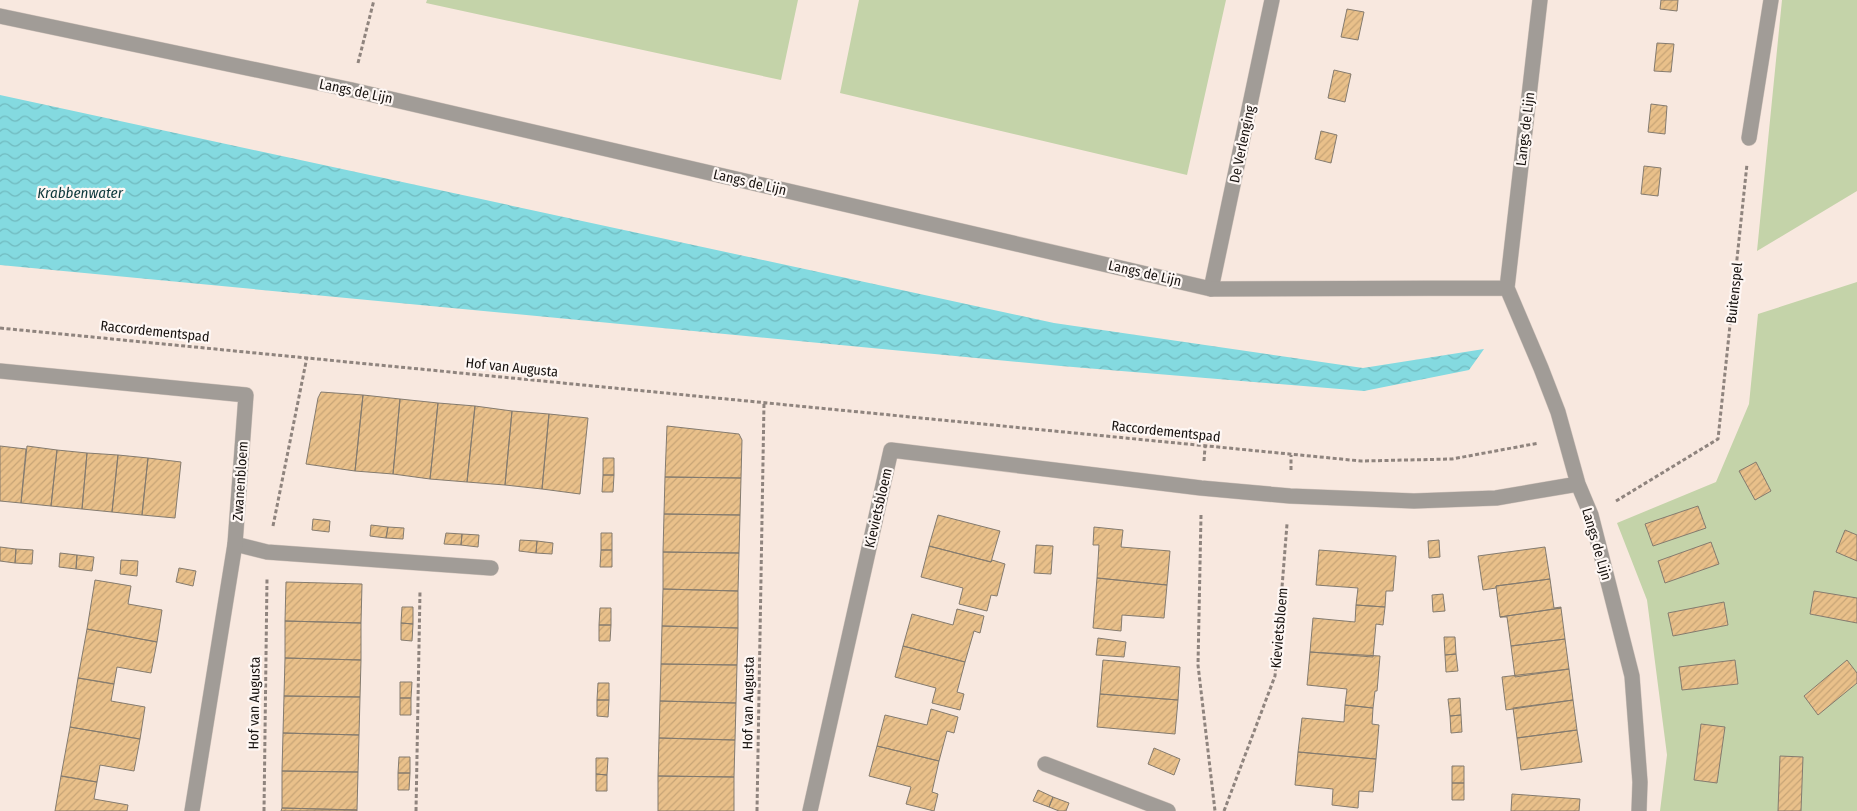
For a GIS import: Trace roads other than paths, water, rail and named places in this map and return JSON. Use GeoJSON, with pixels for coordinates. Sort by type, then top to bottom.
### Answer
{"type":"FeatureCollection","features":[{"type":"Feature","properties":{"kind":"street","name":"De Verlenging"},"geometry":{"type":"LineString","coordinates":[[1211,289],[1272,0]]}},
{"type":"Feature","properties":{"kind":"street","name":"Langs de Lijn"},"geometry":{"type":"LineString","coordinates":[[1540,0],[1507,288],[1542,368],[1558,412],[1578,484],[1591,515],[1632,676],[1640,782],[1639,811]]}},
{"type":"Feature","properties":{"kind":"street"},"geometry":{"type":"LineString","coordinates":[[1749,138],[1770,0]]}},
{"type":"Feature","properties":{"kind":"street","name":"Langs de Lijn"},"geometry":{"type":"LineString","coordinates":[[0,16],[352,90],[1211,289],[1507,288]]}},
{"type":"Feature","properties":{"kind":"street","name":"Zwanenbloem"},"geometry":{"type":"LineString","coordinates":[[0,371],[246,395],[235,544],[192,811]]}},
{"type":"Feature","properties":{"kind":"street","name":"Kievietsbloem"},"geometry":{"type":"LineString","coordinates":[[810,811],[891,450],[1201,488],[1290,496],[1414,501],[1496,498],[1578,484]]}},
{"type":"Feature","properties":{"kind":"street"},"geometry":{"type":"LineString","coordinates":[[235,544],[268,552],[491,568]]}},
{"type":"Feature","properties":{"kind":"street"},"geometry":{"type":"LineString","coordinates":[[1045,764],[1168,811]]}},
{"type":"Feature","properties":{"kind":"water","name":"Krabbenwater"},"geometry":{"type":"Polygon","coordinates":[[[0,95],[1054,323],[1363,368],[1484,349],[1469,370],[1364,391],[1061,366],[0,265],[0,95]]]}}]}
